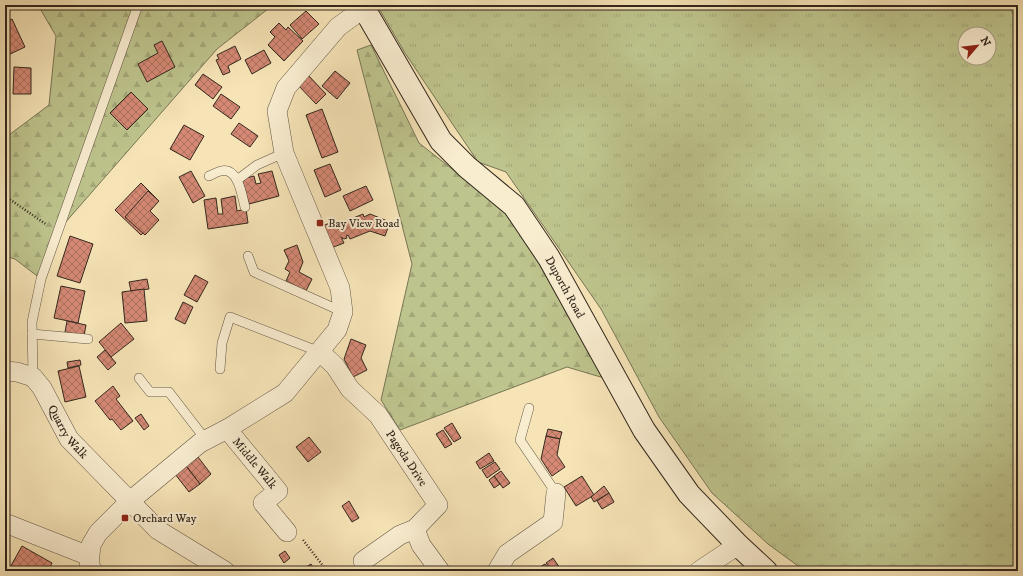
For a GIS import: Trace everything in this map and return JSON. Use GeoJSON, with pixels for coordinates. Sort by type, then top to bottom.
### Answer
{"type":"FeatureCollection","features":[{"type":"Feature","properties":{"kind":"street"},"geometry":{"type":"LineString","coordinates":[[5,523],[91,564],[91,546],[98,533],[130,502],[200,443],[227,429],[285,393],[337,330],[342,312],[340,288],[284,153],[277,112],[286,88],[338,27],[363,6]]}},
{"type":"Feature","properties":{"kind":"street","name":"Duporth Road"},"geometry":{"type":"LineString","coordinates":[[363,6],[441,141],[467,167],[514,206],[549,258],[644,430],[689,494],[738,545],[766,571]]}},
{"type":"Feature","properties":{"kind":"street","name":"Pagoda Drive"},"geometry":{"type":"LineString","coordinates":[[320,352],[335,366],[350,389],[378,415],[438,505],[415,529]]}},
{"type":"Feature","properties":{"kind":"street"},"geometry":{"type":"LineString","coordinates":[[5,371],[17,372],[34,377]]}},
{"type":"Feature","properties":{"kind":"street","name":"Quarry Walk"},"geometry":{"type":"LineString","coordinates":[[34,377],[42,388],[69,439],[130,502]]}},
{"type":"Feature","properties":{"kind":"street","name":"Middle Walk"},"geometry":{"type":"LineString","coordinates":[[227,429],[278,491],[263,503],[286,532]]}},
{"type":"Feature","properties":{"kind":"street"},"geometry":{"type":"LineString","coordinates":[[497,571],[507,554],[553,522],[556,493]]}},
{"type":"Feature","properties":{"kind":"street"},"geometry":{"type":"LineString","coordinates":[[130,502],[158,530],[225,571]]}},
{"type":"Feature","properties":{"kind":"street"},"geometry":{"type":"LineString","coordinates":[[363,561],[400,535],[415,529],[421,545],[440,571]]}},
{"type":"Feature","properties":{"kind":"street"},"geometry":{"type":"LineString","coordinates":[[699,571],[738,545]]}},
{"type":"Feature","properties":{"kind":"lane"},"geometry":{"type":"LineString","coordinates":[[34,377],[32,322],[41,279],[138,5]]}},
{"type":"Feature","properties":{"kind":"lane"},"geometry":{"type":"LineString","coordinates":[[237,180],[257,166],[284,153]]}},
{"type":"Feature","properties":{"kind":"lane"},"geometry":{"type":"LineString","coordinates":[[209,176],[222,170],[228,171],[237,180],[245,207]]}},
{"type":"Feature","properties":{"kind":"lane"},"geometry":{"type":"LineString","coordinates":[[248,256],[254,272],[342,312]]}},
{"type":"Feature","properties":{"kind":"lane"},"geometry":{"type":"LineString","coordinates":[[220,370],[222,343],[230,317],[320,352]]}},
{"type":"Feature","properties":{"kind":"lane"},"geometry":{"type":"LineString","coordinates":[[32,334],[88,339]]}},
{"type":"Feature","properties":{"kind":"lane"},"geometry":{"type":"LineString","coordinates":[[139,378],[150,392],[169,392],[206,440]]}},
{"type":"Feature","properties":{"kind":"lane"},"geometry":{"type":"LineString","coordinates":[[529,408],[520,440],[556,493]]}},
{"type":"Feature","properties":{"kind":"path"},"geometry":{"type":"LineString","coordinates":[[5,196],[22,206],[57,232]]}},
{"type":"Feature","properties":{"kind":"path"},"geometry":{"type":"LineString","coordinates":[[286,532],[293,527],[327,571]]}},
{"type":"Feature","properties":{"kind":"green space"},"geometry":{"type":"Polygon","coordinates":[[[38,5],[273,5],[217,49],[57,232],[41,279],[15,259],[5,256],[5,138],[49,105],[56,36],[38,5]]]}},
{"type":"Feature","properties":{"kind":"green space"},"geometry":{"type":"Polygon","coordinates":[[[377,5],[1006,5],[1010,8],[1018,23],[1018,571],[805,571],[768,544],[712,493],[659,417],[601,309],[506,172],[478,162],[405,53],[377,5]]]}},
{"type":"Feature","properties":{"kind":"green space"},"geometry":{"type":"Polygon","coordinates":[[[371,45],[419,143],[512,216],[604,378],[567,367],[400,430],[381,400],[412,264],[357,50],[371,45]]]}},
{"type":"Feature","properties":{"kind":"building"},"geometry":{"type":"Polygon","coordinates":[[[306,11],[319,24],[302,39],[290,25],[306,11]]]}},
{"type":"Feature","properties":{"kind":"building"},"geometry":{"type":"Polygon","coordinates":[[[12,19],[25,47],[6,56],[5,22],[12,19]]]}},
{"type":"Feature","properties":{"kind":"building"},"geometry":{"type":"Polygon","coordinates":[[[279,23],[286,30],[288,27],[303,41],[284,61],[268,45],[275,37],[270,32],[279,23]]]}},
{"type":"Feature","properties":{"kind":"building"},"geometry":{"type":"Polygon","coordinates":[[[162,41],[175,67],[147,82],[138,64],[158,53],[154,45],[162,41]]]}},
{"type":"Feature","properties":{"kind":"building"},"geometry":{"type":"Polygon","coordinates":[[[235,46],[241,59],[228,66],[230,72],[223,75],[216,60],[219,59],[217,55],[235,46]]]}},
{"type":"Feature","properties":{"kind":"building"},"geometry":{"type":"Polygon","coordinates":[[[264,50],[271,63],[252,74],[245,60],[264,50]]]}},
{"type":"Feature","properties":{"kind":"building"},"geometry":{"type":"Polygon","coordinates":[[[14,67],[31,68],[31,94],[13,94],[14,67]]]}},
{"type":"Feature","properties":{"kind":"building"},"geometry":{"type":"Polygon","coordinates":[[[335,71],[350,83],[337,99],[322,86],[335,71]]]}},
{"type":"Feature","properties":{"kind":"building"},"geometry":{"type":"Polygon","coordinates":[[[203,74],[222,87],[213,99],[195,85],[203,74]]]}},
{"type":"Feature","properties":{"kind":"building"},"geometry":{"type":"Polygon","coordinates":[[[307,74],[326,94],[316,104],[297,84],[307,74]]]}},
{"type":"Feature","properties":{"kind":"building"},"geometry":{"type":"Polygon","coordinates":[[[131,92],[148,109],[127,130],[110,113],[131,92]]]}},
{"type":"Feature","properties":{"kind":"building"},"geometry":{"type":"Polygon","coordinates":[[[221,94],[240,107],[231,119],[213,106],[221,94]]]}},
{"type":"Feature","properties":{"kind":"building"},"geometry":{"type":"Polygon","coordinates":[[[322,109],[338,152],[322,158],[306,115],[322,109]]]}},
{"type":"Feature","properties":{"kind":"building"},"geometry":{"type":"Polygon","coordinates":[[[239,123],[258,136],[250,147],[231,134],[239,123]]]}},
{"type":"Feature","properties":{"kind":"building"},"geometry":{"type":"Polygon","coordinates":[[[184,125],[204,136],[190,160],[170,149],[184,125]]]}},
{"type":"Feature","properties":{"kind":"building"},"geometry":{"type":"Polygon","coordinates":[[[330,164],[341,190],[325,197],[314,170],[330,164]]]}},
{"type":"Feature","properties":{"kind":"building"},"geometry":{"type":"Polygon","coordinates":[[[191,171],[205,196],[193,203],[179,177],[191,171]]]}},
{"type":"Feature","properties":{"kind":"building"},"geometry":{"type":"Polygon","coordinates":[[[272,171],[279,196],[249,204],[242,179],[254,176],[256,184],[261,183],[258,174],[272,171]]]}},
{"type":"Feature","properties":{"kind":"building"},"geometry":{"type":"Polygon","coordinates":[[[141,183],[158,200],[146,212],[155,221],[141,235],[115,210],[141,183]]]}},
{"type":"Feature","properties":{"kind":"building"},"geometry":{"type":"Polygon","coordinates":[[[366,186],[373,200],[350,211],[343,196],[366,186]]]}},
{"type":"Feature","properties":{"kind":"building"},"geometry":{"type":"Polygon","coordinates":[[[148,191],[159,201],[150,211],[159,220],[145,235],[125,217],[148,191]]]}},
{"type":"Feature","properties":{"kind":"building"},"geometry":{"type":"Polygon","coordinates":[[[235,196],[237,211],[246,209],[248,223],[208,229],[204,200],[216,198],[218,214],[223,214],[221,199],[235,196]]]}},
{"type":"Feature","properties":{"kind":"building"},"geometry":{"type":"Polygon","coordinates":[[[363,214],[364,217],[370,214],[390,222],[385,236],[370,231],[350,239],[348,235],[346,236],[347,238],[344,239],[341,237],[344,243],[331,248],[322,226],[335,221],[337,227],[342,225],[341,223],[363,214]]]}},
{"type":"Feature","properties":{"kind":"building"},"geometry":{"type":"Polygon","coordinates":[[[70,236],[93,244],[80,283],[57,276],[70,236]]]}},
{"type":"Feature","properties":{"kind":"building"},"geometry":{"type":"Polygon","coordinates":[[[297,245],[303,262],[299,272],[312,279],[306,291],[286,281],[290,272],[285,269],[289,261],[284,250],[297,245]]]}},
{"type":"Feature","properties":{"kind":"building"},"geometry":{"type":"Polygon","coordinates":[[[195,275],[208,282],[197,302],[184,295],[195,275]]]}},
{"type":"Feature","properties":{"kind":"building"},"geometry":{"type":"Polygon","coordinates":[[[147,279],[149,289],[131,291],[129,282],[147,279]]]}},
{"type":"Feature","properties":{"kind":"building"},"geometry":{"type":"Polygon","coordinates":[[[61,286],[85,291],[78,323],[54,318],[61,286]]]}},
{"type":"Feature","properties":{"kind":"building"},"geometry":{"type":"Polygon","coordinates":[[[144,289],[147,321],[125,323],[122,292],[144,289]]]}},
{"type":"Feature","properties":{"kind":"building"},"geometry":{"type":"Polygon","coordinates":[[[183,302],[193,307],[185,324],[175,319],[183,302]]]}},
{"type":"Feature","properties":{"kind":"building"},"geometry":{"type":"Polygon","coordinates":[[[67,321],[86,325],[84,336],[65,332],[67,321]]]}},
{"type":"Feature","properties":{"kind":"building"},"geometry":{"type":"Polygon","coordinates":[[[121,323],[134,339],[111,357],[99,342],[121,323]]]}},
{"type":"Feature","properties":{"kind":"building"},"geometry":{"type":"Polygon","coordinates":[[[351,339],[366,345],[361,358],[367,370],[353,377],[344,359],[351,339]]]}},
{"type":"Feature","properties":{"kind":"building"},"geometry":{"type":"Polygon","coordinates":[[[105,350],[116,363],[108,370],[97,357],[105,350]]]}},
{"type":"Feature","properties":{"kind":"building"},"geometry":{"type":"Polygon","coordinates":[[[80,360],[81,365],[68,368],[67,362],[80,360]]]}},
{"type":"Feature","properties":{"kind":"building"},"geometry":{"type":"Polygon","coordinates":[[[79,366],[86,397],[65,402],[58,371],[79,366]]]}},
{"type":"Feature","properties":{"kind":"building"},"geometry":{"type":"Polygon","coordinates":[[[113,386],[120,396],[116,399],[133,421],[121,430],[112,419],[110,420],[95,401],[113,386]]]}},
{"type":"Feature","properties":{"kind":"building"},"geometry":{"type":"Polygon","coordinates":[[[141,414],[149,426],[144,430],[135,418],[141,414]]]}},
{"type":"Feature","properties":{"kind":"building"},"geometry":{"type":"Polygon","coordinates":[[[452,423],[461,438],[454,442],[444,428],[452,423]]]}},
{"type":"Feature","properties":{"kind":"building"},"geometry":{"type":"Polygon","coordinates":[[[548,429],[562,432],[560,439],[546,436],[548,429]]]}},
{"type":"Feature","properties":{"kind":"building"},"geometry":{"type":"Polygon","coordinates":[[[443,430],[452,444],[445,448],[436,434],[443,430]]]}},
{"type":"Feature","properties":{"kind":"building"},"geometry":{"type":"Polygon","coordinates":[[[546,436],[560,439],[557,455],[565,467],[552,476],[541,459],[546,436]]]}},
{"type":"Feature","properties":{"kind":"building"},"geometry":{"type":"Polygon","coordinates":[[[309,437],[321,452],[308,462],[296,447],[309,437]]]}},
{"type":"Feature","properties":{"kind":"building"},"geometry":{"type":"Polygon","coordinates":[[[489,453],[494,461],[480,469],[476,462],[489,453]]]}},
{"type":"Feature","properties":{"kind":"building"},"geometry":{"type":"Polygon","coordinates":[[[198,457],[211,474],[200,484],[186,466],[198,457]]]}},
{"type":"Feature","properties":{"kind":"building"},"geometry":{"type":"Polygon","coordinates":[[[495,462],[500,469],[487,478],[482,470],[495,462]]]}},
{"type":"Feature","properties":{"kind":"building"},"geometry":{"type":"Polygon","coordinates":[[[186,466],[200,484],[189,492],[175,474],[186,466]]]}},
{"type":"Feature","properties":{"kind":"building"},"geometry":{"type":"Polygon","coordinates":[[[501,471],[510,483],[503,488],[494,476],[501,471]]]}},
{"type":"Feature","properties":{"kind":"building"},"geometry":{"type":"Polygon","coordinates":[[[494,476],[500,484],[494,488],[489,480],[494,476]]]}},
{"type":"Feature","properties":{"kind":"building"},"geometry":{"type":"Polygon","coordinates":[[[582,476],[594,495],[576,506],[564,487],[582,476]]]}},
{"type":"Feature","properties":{"kind":"building"},"geometry":{"type":"Polygon","coordinates":[[[604,486],[609,493],[594,502],[591,497],[604,486]]]}},
{"type":"Feature","properties":{"kind":"building"},"geometry":{"type":"Polygon","coordinates":[[[609,493],[614,502],[602,509],[597,501],[609,493]]]}},
{"type":"Feature","properties":{"kind":"building"},"geometry":{"type":"Polygon","coordinates":[[[349,501],[359,518],[352,522],[342,506],[349,501]]]}},
{"type":"Feature","properties":{"kind":"building"},"geometry":{"type":"Polygon","coordinates":[[[22,546],[52,563],[48,571],[8,571],[22,546]]]}},
{"type":"Feature","properties":{"kind":"building"},"geometry":{"type":"Polygon","coordinates":[[[285,551],[290,558],[284,563],[279,555],[285,551]]]}},
{"type":"Feature","properties":{"kind":"building"},"geometry":{"type":"Polygon","coordinates":[[[553,558],[562,571],[552,571],[546,563],[553,558]]]}},
{"type":"Feature","properties":{"kind":"building"},"geometry":{"type":"Polygon","coordinates":[[[311,564],[315,571],[283,571],[284,567],[301,570],[311,564]]]}},
{"type":"Feature","properties":{"kind":"building"},"geometry":{"type":"Polygon","coordinates":[[[545,564],[550,571],[540,571],[538,568],[545,564]]]}},
{"type":"Feature","properties":{"kind":"place","name":"Bay View Road"},"geometry":{"type":"Point","coordinates":[320,223]}},
{"type":"Feature","properties":{"kind":"place","name":"Orchard Way"},"geometry":{"type":"Point","coordinates":[125,518]}}]}
